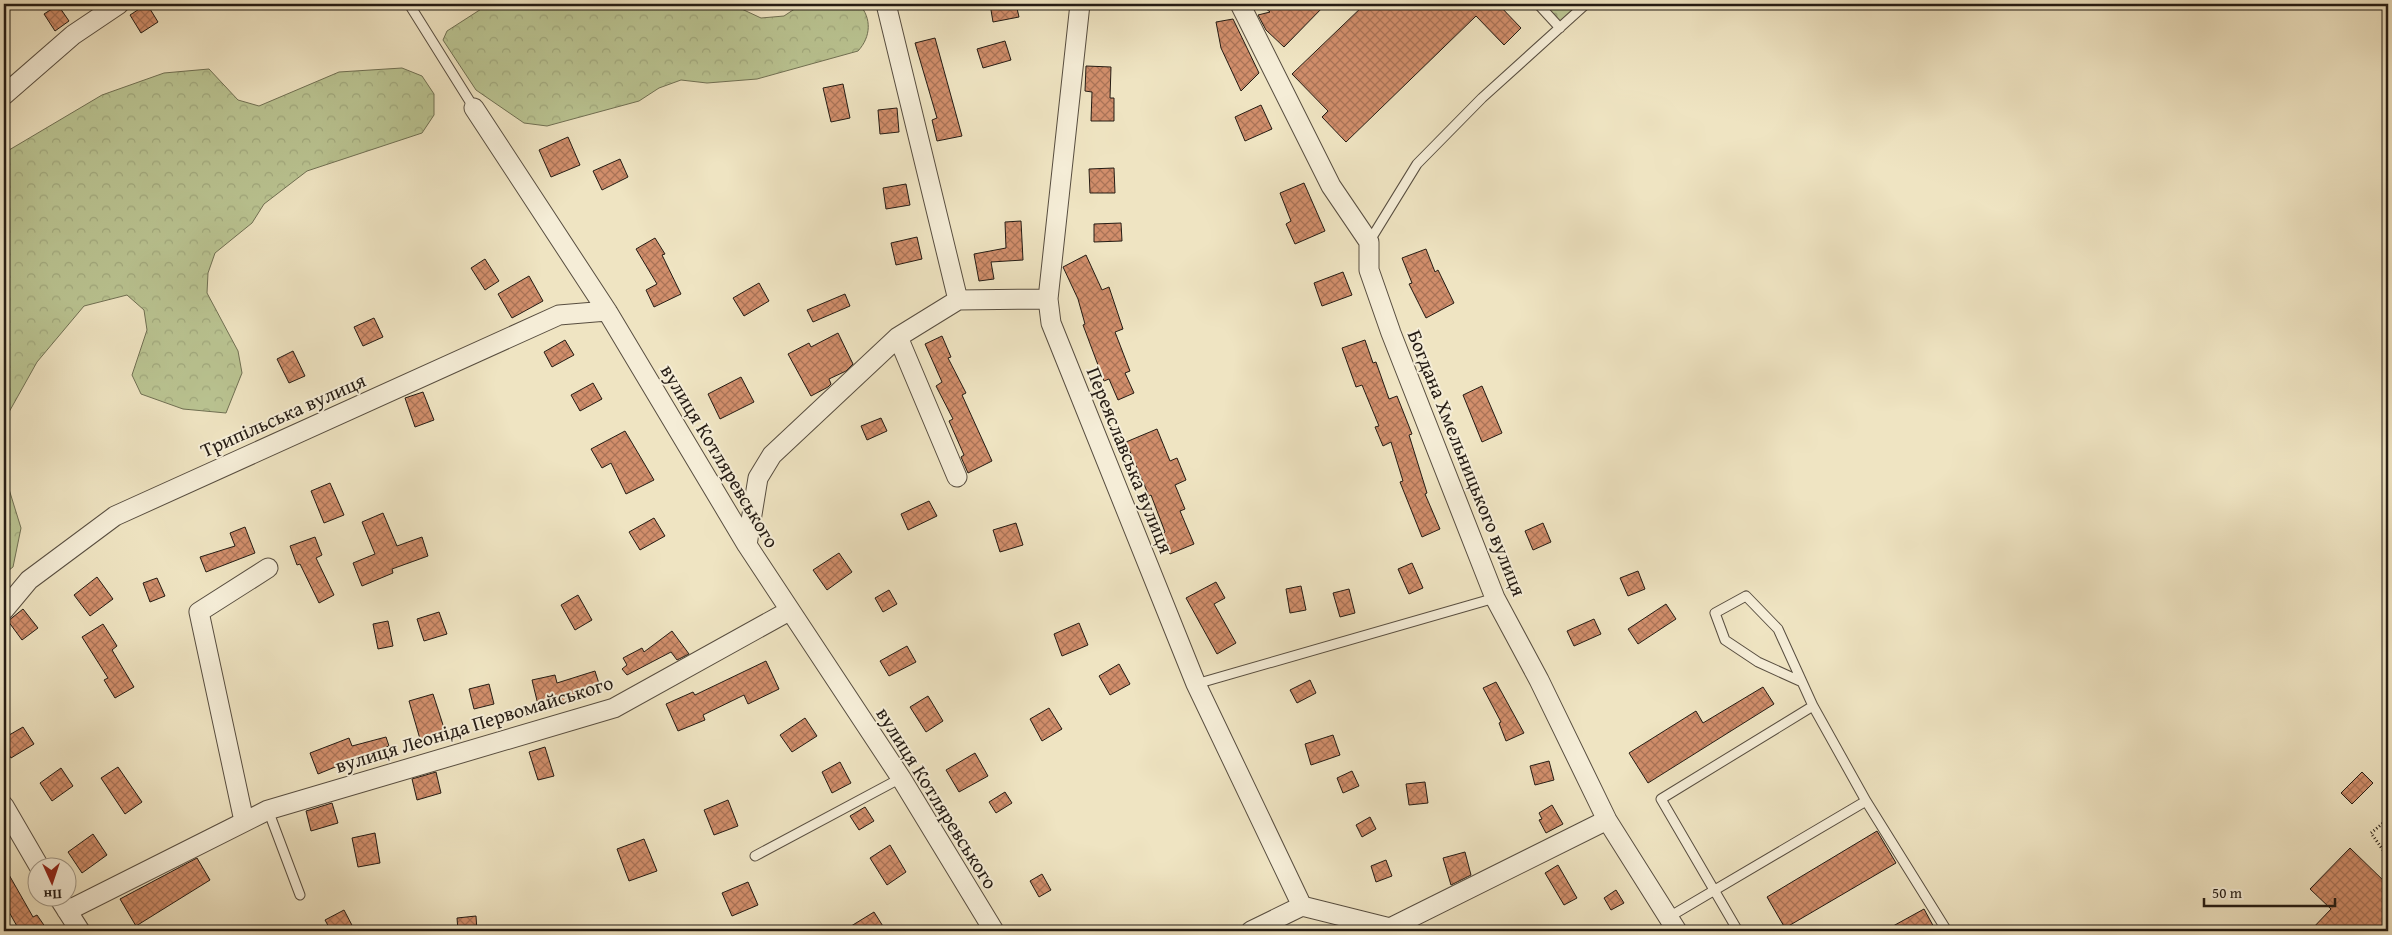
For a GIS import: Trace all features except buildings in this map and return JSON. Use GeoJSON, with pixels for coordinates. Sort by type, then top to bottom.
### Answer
{"type":"FeatureCollection","features":[{"type":"Feature","properties":{"kind":"street"},"geometry":{"type":"LineString","coordinates":[[4,95],[73,35],[119,4]]}},
{"type":"Feature","properties":{"kind":"street"},"geometry":{"type":"LineString","coordinates":[[886,4],[958,300]]}},
{"type":"Feature","properties":{"kind":"street","name":"Переяславська вулиця"},"geometry":{"type":"LineString","coordinates":[[1080,4],[1048,299],[1051,324],[1196,684],[1302,906]]}},
{"type":"Feature","properties":{"kind":"street"},"geometry":{"type":"LineString","coordinates":[[1240,4],[1331,186],[1369,242]]}},
{"type":"Feature","properties":{"kind":"street","name":"вулиця Котляревського"},"geometry":{"type":"LineString","coordinates":[[474,108],[606,311],[747,544],[789,611],[900,778],[994,931]]}},
{"type":"Feature","properties":{"kind":"street","name":"Богдана Хмельницького вулиця"},"geometry":{"type":"LineString","coordinates":[[1369,242],[1369,270],[1391,333],[1494,598],[1539,680],[1607,820],[1673,924]]}},
{"type":"Feature","properties":{"kind":"street"},"geometry":{"type":"LineString","coordinates":[[747,544],[758,478],[772,455],[898,337],[958,300],[1048,299]]}},
{"type":"Feature","properties":{"kind":"street","name":"Трипільська вулиця"},"geometry":{"type":"LineString","coordinates":[[4,610],[29,580],[115,516],[559,315],[606,311]]}},
{"type":"Feature","properties":{"kind":"street"},"geometry":{"type":"LineString","coordinates":[[898,337],[957,477]]}},
{"type":"Feature","properties":{"kind":"street"},"geometry":{"type":"LineString","coordinates":[[244,821],[199,612],[268,568]]}},
{"type":"Feature","properties":{"kind":"street","name":"вулиця Леоніда Первомайського"},"geometry":{"type":"LineString","coordinates":[[78,897],[268,810],[614,708],[789,611]]}},
{"type":"Feature","properties":{"kind":"street"},"geometry":{"type":"LineString","coordinates":[[4,806],[34,858]]}},
{"type":"Feature","properties":{"kind":"street"},"geometry":{"type":"LineString","coordinates":[[1251,931],[1302,906],[1390,928],[1607,820]]}},
{"type":"Feature","properties":{"kind":"street"},"geometry":{"type":"LineString","coordinates":[[66,908],[80,931]]}},
{"type":"Feature","properties":{"kind":"lane","name":"вулиця Котляревського"},"geometry":{"type":"LineString","coordinates":[[409,4],[474,108]]}},
{"type":"Feature","properties":{"kind":"lane"},"geometry":{"type":"LineString","coordinates":[[1538,4],[1560,28]]}},
{"type":"Feature","properties":{"kind":"lane"},"geometry":{"type":"LineString","coordinates":[[1369,242],[1417,164],[1482,98],[1586,4]]}},
{"type":"Feature","properties":{"kind":"lane"},"geometry":{"type":"LineString","coordinates":[[1802,682],[1758,662],[1725,640],[1715,613],[1746,596],[1778,629],[1813,706],[1866,801],[1947,931]]}},
{"type":"Feature","properties":{"kind":"lane"},"geometry":{"type":"LineString","coordinates":[[1196,684],[1494,598]]}},
{"type":"Feature","properties":{"kind":"lane"},"geometry":{"type":"LineString","coordinates":[[1738,931],[1661,799],[1813,706]]}},
{"type":"Feature","properties":{"kind":"lane"},"geometry":{"type":"LineString","coordinates":[[755,856],[900,778]]}},
{"type":"Feature","properties":{"kind":"lane"},"geometry":{"type":"LineString","coordinates":[[1673,924],[1715,890],[1866,801]]}},
{"type":"Feature","properties":{"kind":"lane"},"geometry":{"type":"LineString","coordinates":[[268,810],[300,896]]}},
{"type":"Feature","properties":{"kind":"path"},"geometry":{"type":"LineString","coordinates":[[2388,818],[2371,833],[2388,857]]}},
{"type":"Feature","properties":{"kind":"green space"},"geometry":{"type":"Polygon","coordinates":[[[489,4],[731,4],[761,18],[784,16],[802,4],[859,4],[866,15],[868,28],[865,40],[858,51],[757,79],[707,83],[681,80],[659,88],[639,101],[547,126],[524,123],[476,90],[443,40],[447,31],[489,4]]]}},
{"type":"Feature","properties":{"kind":"green space"},"geometry":{"type":"Polygon","coordinates":[[[1538,4],[1585,4],[1560,28],[1538,4]]]}},
{"type":"Feature","properties":{"kind":"green space"},"geometry":{"type":"Polygon","coordinates":[[[402,68],[422,76],[434,94],[434,115],[422,133],[307,171],[264,204],[252,223],[215,253],[208,273],[207,293],[238,351],[242,373],[226,413],[183,409],[141,394],[132,375],[147,330],[144,310],[127,295],[84,306],[37,362],[4,421],[4,153],[102,95],[164,73],[209,69],[238,100],[259,106],[339,72],[402,68]]]}},
{"type":"Feature","properties":{"kind":"green space"},"geometry":{"type":"Polygon","coordinates":[[[4,473],[21,528],[13,567],[4,574],[4,473]]]}}]}
